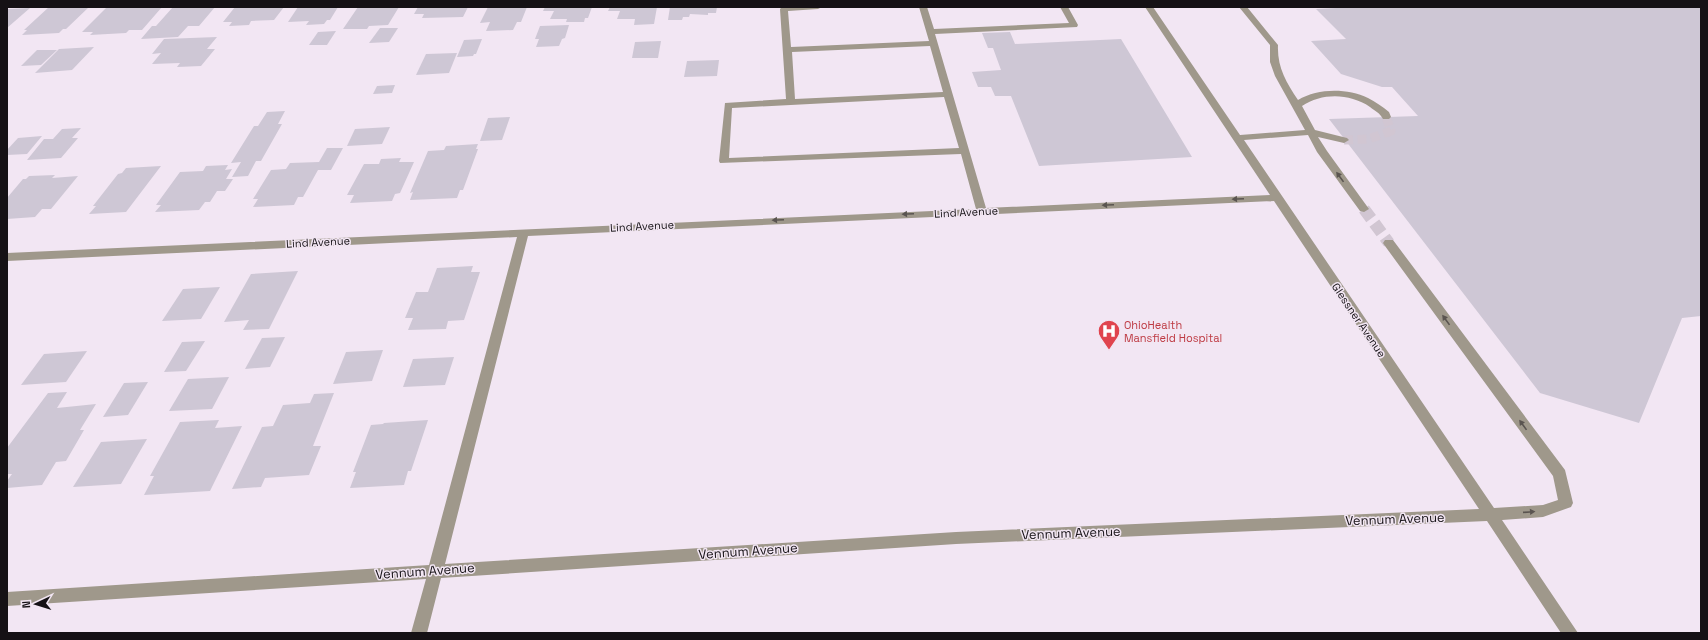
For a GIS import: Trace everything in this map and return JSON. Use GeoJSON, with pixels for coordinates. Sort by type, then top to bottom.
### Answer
{"type":"FeatureCollection","features":[{"type":"Feature","properties":{"kind":"street"},"geometry":{"type":"LineString","coordinates":[[791,102],[784,8],[818,7]]}},
{"type":"Feature","properties":{"kind":"street"},"geometry":{"type":"LineString","coordinates":[[923,7],[982,211]]}},
{"type":"Feature","properties":{"kind":"street"},"geometry":{"type":"LineString","coordinates":[[930,32],[1074,25],[1064,7]]}},
{"type":"Feature","properties":{"kind":"street","name":"Glessner Avenue"},"geometry":{"type":"LineString","coordinates":[[1149,7],[1570,633]]}},
{"type":"Feature","properties":{"kind":"street"},"geometry":{"type":"LineString","coordinates":[[1243,7],[1274,45],[1273,52],[1277,74],[1282,85],[1296,104],[1322,152],[1364,209]]}},
{"type":"Feature","properties":{"kind":"street"},"geometry":{"type":"LineString","coordinates":[[786,50],[934,43]]}},
{"type":"Feature","properties":{"kind":"street"},"geometry":{"type":"LineString","coordinates":[[948,94],[728,105],[724,161],[965,151]]}},
{"type":"Feature","properties":{"kind":"street"},"geometry":{"type":"LineString","coordinates":[[1296,104],[1305,98],[1326,94],[1342,95],[1364,100],[1386,114],[1386,117]]}},
{"type":"Feature","properties":{"kind":"street"},"geometry":{"type":"LineString","coordinates":[[1237,138],[1310,132],[1344,140]]}},
{"type":"Feature","properties":{"kind":"street","name":"Lind Avenue"},"geometry":{"type":"LineString","coordinates":[[7,257],[1277,198]]}},
{"type":"Feature","properties":{"kind":"street"},"geometry":{"type":"LineString","coordinates":[[419,633],[524,232]]}},
{"type":"Feature","properties":{"kind":"street","name":"Vennum Avenue"},"geometry":{"type":"LineString","coordinates":[[7,599],[956,538],[1490,515],[1543,511],[1566,503],[1560,474],[1389,243]]}},
{"type":"Feature","properties":{"kind":"building"},"geometry":{"type":"Polygon","coordinates":[[[49,7],[89,7],[66,29],[63,29],[59,33],[22,35],[27,30],[24,30],[49,7]]]}},
{"type":"Feature","properties":{"kind":"building"},"geometry":{"type":"Polygon","coordinates":[[[107,7],[162,7],[142,30],[129,30],[126,33],[90,35],[93,32],[82,32],[107,7]]]}},
{"type":"Feature","properties":{"kind":"building"},"geometry":{"type":"Polygon","coordinates":[[[173,7],[215,7],[199,26],[188,26],[178,37],[141,39],[152,26],[156,26],[173,7]]]}},
{"type":"Feature","properties":{"kind":"building"},"geometry":{"type":"Polygon","coordinates":[[[235,7],[284,7],[274,20],[251,21],[249,25],[229,26],[232,22],[223,22],[235,7]]]}},
{"type":"Feature","properties":{"kind":"building"},"geometry":{"type":"Polygon","coordinates":[[[298,7],[338,7],[330,20],[327,20],[324,24],[306,25],[309,21],[288,22],[298,7]]]}},
{"type":"Feature","properties":{"kind":"building"},"geometry":{"type":"Polygon","coordinates":[[[358,7],[399,7],[388,25],[369,26],[367,29],[343,29],[358,7]]]}},
{"type":"Feature","properties":{"kind":"building"},"geometry":{"type":"Polygon","coordinates":[[[418,7],[468,7],[463,17],[422,18],[424,14],[414,14],[418,7]]]}},
{"type":"Feature","properties":{"kind":"building"},"geometry":{"type":"Polygon","coordinates":[[[488,7],[527,7],[521,22],[517,22],[513,30],[486,31],[490,22],[480,23],[488,7]]]}},
{"type":"Feature","properties":{"kind":"building"},"geometry":{"type":"Polygon","coordinates":[[[545,7],[592,7],[588,18],[585,18],[584,22],[566,22],[567,19],[550,19],[554,11],[543,11],[545,7]]]}},
{"type":"Feature","properties":{"kind":"building"},"geometry":{"type":"Polygon","coordinates":[[[610,7],[657,7],[654,24],[634,25],[635,19],[617,19],[620,11],[608,11],[610,7]]]}},
{"type":"Feature","properties":{"kind":"building"},"geometry":{"type":"Polygon","coordinates":[[[670,7],[717,7],[716,13],[708,13],[708,15],[690,14],[689,17],[683,17],[682,20],[668,20],[670,7]]]}},
{"type":"Feature","properties":{"kind":"building"},"geometry":{"type":"Polygon","coordinates":[[[1356,7],[1701,7],[1701,316],[1682,318],[1639,423],[1540,393],[1329,119],[1418,116],[1392,87],[1382,87],[1341,74],[1311,41],[1346,39],[1316,9],[1356,7]]]}},
{"type":"Feature","properties":{"kind":"building"},"geometry":{"type":"Polygon","coordinates":[[[30,8],[7,28],[7,9],[30,8]]]}},
{"type":"Feature","properties":{"kind":"building"},"geometry":{"type":"Polygon","coordinates":[[[569,25],[565,38],[562,39],[559,46],[536,47],[539,39],[535,39],[540,26],[569,25]]]}},
{"type":"Feature","properties":{"kind":"building"},"geometry":{"type":"Polygon","coordinates":[[[380,28],[398,28],[389,42],[369,43],[380,28]]]}},
{"type":"Feature","properties":{"kind":"building"},"geometry":{"type":"Polygon","coordinates":[[[336,31],[327,45],[309,45],[318,32],[336,31]]]}},
{"type":"Feature","properties":{"kind":"building"},"geometry":{"type":"Polygon","coordinates":[[[1010,32],[1015,44],[1121,39],[1192,157],[1039,166],[1011,96],[995,96],[991,87],[978,87],[972,72],[1001,70],[993,48],[988,48],[982,33],[1010,32]]]}},
{"type":"Feature","properties":{"kind":"building"},"geometry":{"type":"Polygon","coordinates":[[[217,37],[207,49],[215,49],[201,66],[177,67],[180,63],[152,64],[161,53],[152,54],[164,39],[217,37]]]}},
{"type":"Feature","properties":{"kind":"building"},"geometry":{"type":"Polygon","coordinates":[[[482,39],[476,54],[473,56],[457,57],[464,40],[482,39]]]}},
{"type":"Feature","properties":{"kind":"building"},"geometry":{"type":"Polygon","coordinates":[[[661,41],[658,58],[632,58],[635,42],[661,41]]]}},
{"type":"Feature","properties":{"kind":"building"},"geometry":{"type":"Polygon","coordinates":[[[94,47],[72,70],[35,73],[59,49],[94,47]]]}},
{"type":"Feature","properties":{"kind":"building"},"geometry":{"type":"Polygon","coordinates":[[[37,50],[57,50],[41,65],[21,66],[37,50]]]}},
{"type":"Feature","properties":{"kind":"building"},"geometry":{"type":"Polygon","coordinates":[[[457,53],[449,73],[416,75],[426,54],[457,53]]]}},
{"type":"Feature","properties":{"kind":"building"},"geometry":{"type":"Polygon","coordinates":[[[719,60],[717,76],[684,77],[687,61],[719,60]]]}},
{"type":"Feature","properties":{"kind":"building"},"geometry":{"type":"Polygon","coordinates":[[[395,85],[392,93],[373,94],[377,86],[395,85]]]}},
{"type":"Feature","properties":{"kind":"building"},"geometry":{"type":"Polygon","coordinates":[[[285,111],[278,124],[282,124],[261,161],[256,161],[248,176],[232,177],[241,162],[231,163],[254,126],[258,126],[267,112],[285,111]]]}},
{"type":"Feature","properties":{"kind":"building"},"geometry":{"type":"Polygon","coordinates":[[[510,117],[502,140],[480,141],[488,118],[510,117]]]}},
{"type":"Feature","properties":{"kind":"building"},"geometry":{"type":"Polygon","coordinates":[[[390,127],[382,144],[347,146],[355,129],[390,127]]]}},
{"type":"Feature","properties":{"kind":"building"},"geometry":{"type":"Polygon","coordinates":[[[81,128],[72,138],[78,138],[61,158],[27,160],[44,139],[53,139],[62,129],[81,128]]]}},
{"type":"Feature","properties":{"kind":"building"},"geometry":{"type":"Polygon","coordinates":[[[42,136],[27,154],[7,155],[7,150],[18,138],[42,136]]]}},
{"type":"Feature","properties":{"kind":"building"},"geometry":{"type":"Polygon","coordinates":[[[478,144],[476,149],[478,149],[463,190],[460,190],[457,198],[410,200],[413,192],[410,193],[428,151],[444,150],[446,146],[478,144]]]}},
{"type":"Feature","properties":{"kind":"building"},"geometry":{"type":"Polygon","coordinates":[[[327,148],[343,148],[331,170],[318,170],[303,197],[298,197],[294,205],[253,207],[258,199],[253,199],[271,170],[286,169],[290,163],[319,162],[327,148]]]}},
{"type":"Feature","properties":{"kind":"building"},"geometry":{"type":"Polygon","coordinates":[[[401,158],[399,162],[414,162],[400,193],[395,194],[392,201],[350,203],[354,195],[347,195],[364,164],[379,164],[381,159],[401,158]]]}},
{"type":"Feature","properties":{"kind":"building"},"geometry":{"type":"Polygon","coordinates":[[[228,165],[225,170],[232,169],[226,179],[233,179],[225,191],[217,191],[210,202],[205,202],[199,210],[155,212],[161,205],[156,205],[180,172],[203,171],[206,166],[228,165]]]}},
{"type":"Feature","properties":{"kind":"building"},"geometry":{"type":"Polygon","coordinates":[[[161,166],[126,212],[89,214],[96,206],[93,206],[118,174],[122,173],[126,168],[161,166]]]}},
{"type":"Feature","properties":{"kind":"building"},"geometry":{"type":"Polygon","coordinates":[[[55,175],[52,178],[78,176],[51,209],[42,209],[35,217],[7,219],[7,198],[23,179],[26,179],[29,176],[55,175]]]}},
{"type":"Feature","properties":{"kind":"building"},"geometry":{"type":"Polygon","coordinates":[[[473,266],[471,272],[480,272],[464,320],[448,321],[446,329],[408,330],[413,318],[405,318],[416,292],[428,292],[437,268],[473,266]]]}},
{"type":"Feature","properties":{"kind":"building"},"geometry":{"type":"Polygon","coordinates":[[[298,271],[269,329],[243,330],[249,320],[224,322],[251,274],[298,271]]]}},
{"type":"Feature","properties":{"kind":"building"},"geometry":{"type":"Polygon","coordinates":[[[220,287],[201,319],[162,321],[183,289],[220,287]]]}},
{"type":"Feature","properties":{"kind":"building"},"geometry":{"type":"Polygon","coordinates":[[[285,337],[270,367],[245,369],[262,338],[285,337]]]}},
{"type":"Feature","properties":{"kind":"building"},"geometry":{"type":"Polygon","coordinates":[[[205,341],[186,371],[164,372],[182,342],[205,341]]]}},
{"type":"Feature","properties":{"kind":"building"},"geometry":{"type":"Polygon","coordinates":[[[383,350],[372,381],[333,384],[346,352],[383,350]]]}},
{"type":"Feature","properties":{"kind":"building"},"geometry":{"type":"Polygon","coordinates":[[[87,351],[66,382],[21,385],[44,354],[87,351]]]}},
{"type":"Feature","properties":{"kind":"building"},"geometry":{"type":"Polygon","coordinates":[[[454,357],[445,385],[403,387],[413,359],[454,357]]]}},
{"type":"Feature","properties":{"kind":"building"},"geometry":{"type":"Polygon","coordinates":[[[229,377],[212,409],[169,411],[188,379],[229,377]]]}},
{"type":"Feature","properties":{"kind":"building"},"geometry":{"type":"Polygon","coordinates":[[[148,382],[128,415],[103,417],[124,383],[148,382]]]}},
{"type":"Feature","properties":{"kind":"building"},"geometry":{"type":"Polygon","coordinates":[[[67,392],[57,408],[96,404],[80,430],[84,430],[66,461],[56,462],[42,485],[7,488],[7,481],[12,474],[7,474],[7,448],[48,393],[67,392]]]}},
{"type":"Feature","properties":{"kind":"building"},"geometry":{"type":"Polygon","coordinates":[[[334,393],[313,446],[321,446],[309,475],[265,478],[261,487],[232,489],[262,427],[273,426],[283,405],[310,403],[314,394],[334,393]]]}},
{"type":"Feature","properties":{"kind":"building"},"geometry":{"type":"Polygon","coordinates":[[[219,420],[215,428],[242,426],[210,491],[144,495],[154,476],[150,476],[180,422],[219,420]]]}},
{"type":"Feature","properties":{"kind":"building"},"geometry":{"type":"Polygon","coordinates":[[[428,420],[411,471],[408,471],[404,485],[350,488],[356,472],[353,472],[371,425],[428,420]]]}},
{"type":"Feature","properties":{"kind":"building"},"geometry":{"type":"Polygon","coordinates":[[[147,439],[121,484],[73,487],[101,442],[147,439]]]}},
{"type":"Feature","properties":{"kind":"tunnel"},"geometry":{"type":"LineString","coordinates":[[1344,140],[1369,139],[1391,131],[1386,117]]}},
{"type":"Feature","properties":{"kind":"tunnel"},"geometry":{"type":"LineString","coordinates":[[1364,209],[1389,243]]}},
{"type":"Feature","properties":{"kind":"place","name":"OhioHealth Mansfield Hospital"},"geometry":{"type":"Point","coordinates":[1109,350]}}]}
